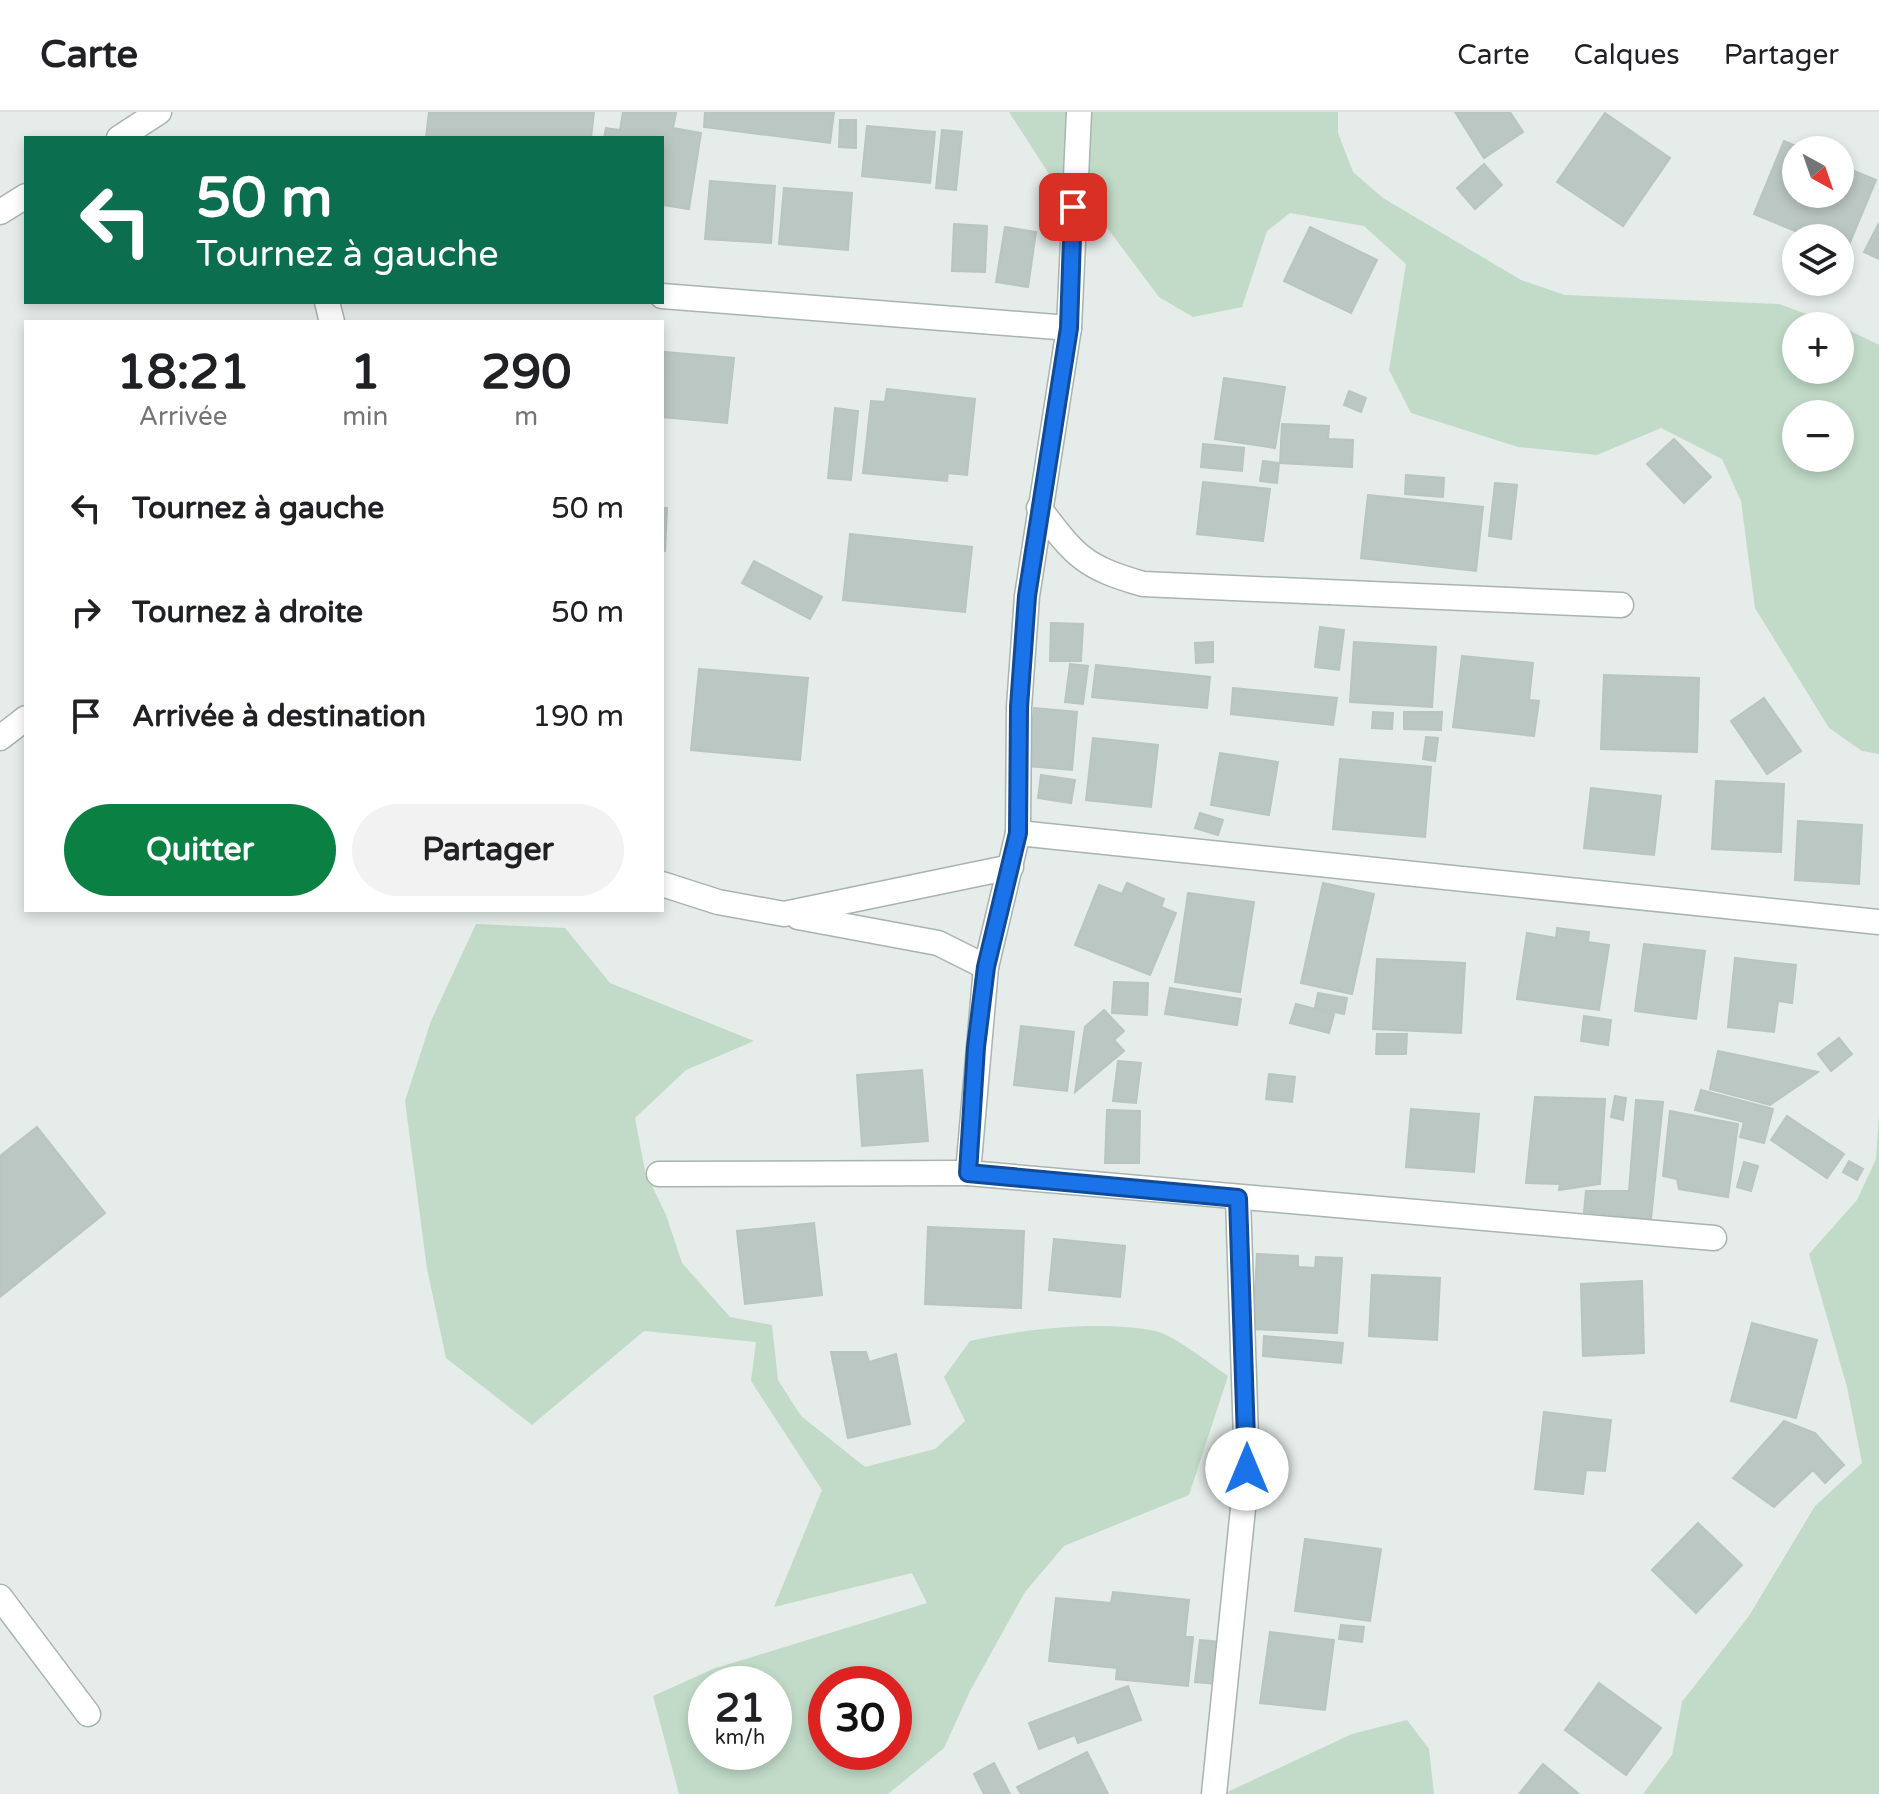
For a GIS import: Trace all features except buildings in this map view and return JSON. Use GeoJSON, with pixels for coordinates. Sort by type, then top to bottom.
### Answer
{"type":"FeatureCollection","features":[{"type":"Feature","properties":{"kind":"street"},"geometry":{"type":"LineString","coordinates":[[135,135],[159,112]]}},
{"type":"Feature","properties":{"kind":"street"},"geometry":{"type":"LineString","coordinates":[[968,1173],[976,1047],[986,967],[1018,833],[1020,691],[1027,596],[1069,328],[1079,112]]}},
{"type":"Feature","properties":{"kind":"street"},"geometry":{"type":"LineString","coordinates":[[0,212],[24,197]]}},
{"type":"Feature","properties":{"kind":"street"},"geometry":{"type":"LineString","coordinates":[[664,296],[1069,328]]}},
{"type":"Feature","properties":{"kind":"street"},"geometry":{"type":"LineString","coordinates":[[1039,508],[1072,552],[1097,571],[1143,584],[1621,605]]}},
{"type":"Feature","properties":{"kind":"street"},"geometry":{"type":"LineString","coordinates":[[0,738],[24,720]]}},
{"type":"Feature","properties":{"kind":"street"},"geometry":{"type":"LineString","coordinates":[[1018,833],[1879,922]]}},
{"type":"Feature","properties":{"kind":"street"},"geometry":{"type":"LineString","coordinates":[[784,914],[1011,867]]}},
{"type":"Feature","properties":{"kind":"street"},"geometry":{"type":"LineString","coordinates":[[664,885],[718,902],[938,943],[986,967]]}},
{"type":"Feature","properties":{"kind":"street"},"geometry":{"type":"LineString","coordinates":[[659,1174],[968,1173],[1714,1238]]}},
{"type":"Feature","properties":{"kind":"street"},"geometry":{"type":"LineString","coordinates":[[1214,1794],[1247,1469],[1238,1198]]}},
{"type":"Feature","properties":{"kind":"street"},"geometry":{"type":"LineString","coordinates":[[0,1597],[88,1714]]}},
{"type":"Feature","properties":{"kind":"green space"},"geometry":{"type":"Polygon","coordinates":[[[1009,112],[1338,112],[1338,133],[1353,172],[1383,198],[1521,280],[1565,295],[1779,304],[1801,312],[1782,312],[1782,384],[1854,384],[1854,333],[1879,345],[1879,754],[1862,751],[1829,728],[1755,608],[1741,501],[1722,459],[1661,428],[1597,455],[1518,447],[1411,413],[1389,370],[1406,264],[1364,226],[1290,213],[1267,231],[1242,307],[1193,317],[1159,297],[1102,221],[1056,185],[1009,112]]]}},
{"type":"Feature","properties":{"kind":"green space"},"geometry":{"type":"Polygon","coordinates":[[[476,924],[565,928],[610,983],[754,1041],[686,1070],[635,1118],[645,1171],[666,1215],[682,1263],[730,1317],[772,1325],[778,1380],[801,1416],[865,1467],[935,1449],[965,1421],[944,1377],[970,1341],[1062,1327],[1111,1326],[1155,1331],[1192,1350],[1228,1376],[1189,1495],[1064,1546],[1025,1592],[970,1691],[944,1748],[888,1794],[679,1794],[653,1696],[688,1680],[688,1770],[792,1770],[792,1666],[723,1666],[927,1603],[912,1573],[774,1607],[822,1490],[751,1381],[756,1342],[644,1331],[532,1425],[446,1358],[427,1269],[405,1101],[431,1021],[476,924]]]}},
{"type":"Feature","properties":{"kind":"green space"},"geometry":{"type":"Polygon","coordinates":[[[1879,1113],[1879,1794],[1643,1794],[1672,1755],[1682,1702],[1749,1616],[1815,1506],[1862,1463],[1847,1387],[1809,1254],[1857,1200],[1876,1159],[1879,1113]]]}},
{"type":"Feature","properties":{"kind":"green space"},"geometry":{"type":"Polygon","coordinates":[[[1407,1720],[1429,1749],[1434,1794],[1223,1794],[1352,1734],[1407,1720]]]}},
{"type":"Feature","properties":{"kind":"route"},"geometry":{"type":"LineString","coordinates":[[1073,207],[1069,328],[1027,596],[1019,707],[1018,833],[986,967],[976,1047],[968,1173],[1238,1198],[1247,1469]]}}]}
